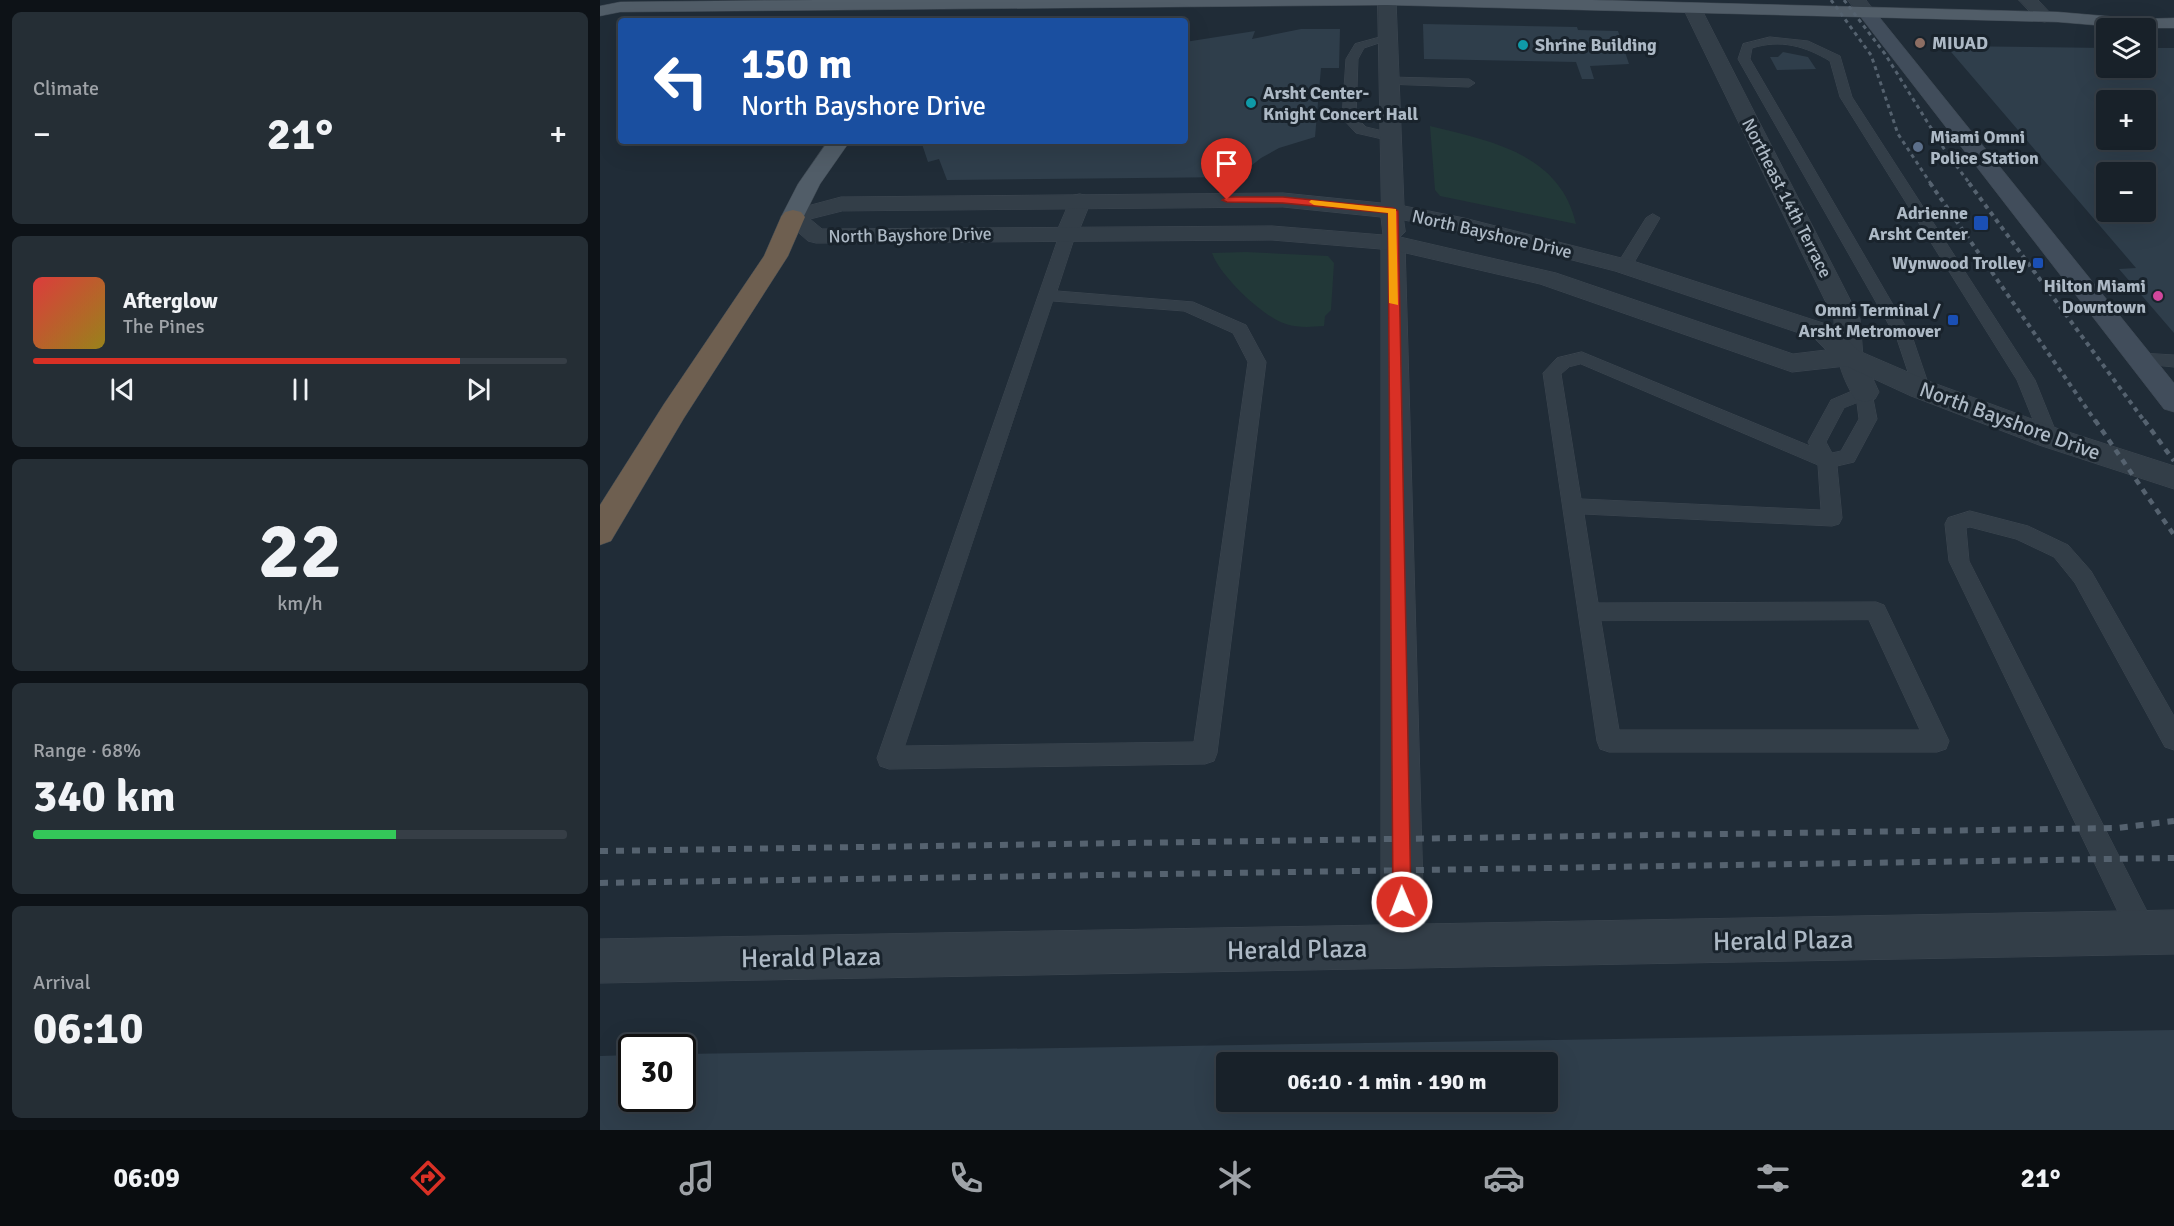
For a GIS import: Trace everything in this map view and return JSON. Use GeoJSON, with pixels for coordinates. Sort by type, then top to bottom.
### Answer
{"type":"FeatureCollection","features":[{"type":"Feature","properties":{"kind":"highway"},"geometry":{"type":"LineString","coordinates":[[600,532],[674,411],[776,256],[793,217]]}},
{"type":"Feature","properties":{"kind":"main road"},"geometry":{"type":"LineString","coordinates":[[600,11],[614,4],[1387,0],[1692,8],[1862,6],[2140,24],[2174,23]]}},
{"type":"Feature","properties":{"kind":"main road"},"geometry":{"type":"LineString","coordinates":[[924,18],[932,2]]}},
{"type":"Feature","properties":{"kind":"main road"},"geometry":{"type":"LineString","coordinates":[[1862,6],[2174,402]]}},
{"type":"Feature","properties":{"kind":"main road"},"geometry":{"type":"LineString","coordinates":[[2073,18],[2128,13],[2174,17]]}},
{"type":"Feature","properties":{"kind":"main road"},"geometry":{"type":"LineString","coordinates":[[793,217],[808,184],[837,144]]}},
{"type":"Feature","properties":{"kind":"street"},"geometry":{"type":"LineString","coordinates":[[1387,0],[1393,227],[1403,948]]}},
{"type":"Feature","properties":{"kind":"street"},"geometry":{"type":"LineString","coordinates":[[2028,0],[2045,17]]}},
{"type":"Feature","properties":{"kind":"street","name":"Northeast 14th Terrace"},"geometry":{"type":"LineString","coordinates":[[1692,8],[1847,319],[1849,357],[1865,392]]}},
{"type":"Feature","properties":{"kind":"street","name":"North Bayshore Drive"},"geometry":{"type":"LineString","coordinates":[[793,217],[841,204],[1283,200],[1393,227],[1792,363],[1849,357]]}},
{"type":"Feature","properties":{"kind":"street"},"geometry":{"type":"LineString","coordinates":[[1068,233],[1080,201]]}},
{"type":"Feature","properties":{"kind":"street","name":"North Bayshore Drive"},"geometry":{"type":"LineString","coordinates":[[793,217],[816,236],[1272,233],[1464,225],[1624,266],[1823,332],[1849,357],[1921,389],[2049,437],[2174,478]]}},
{"type":"Feature","properties":{"kind":"street","name":"Herald Plaza"},"geometry":{"type":"LineString","coordinates":[[600,961],[1403,948],[2158,932]]}},
{"type":"Feature","properties":{"kind":"lane"},"geometry":{"type":"LineString","coordinates":[[1388,38],[1359,46],[1352,59],[1349,118],[1361,130],[1391,137]]}},
{"type":"Feature","properties":{"kind":"lane"},"geometry":{"type":"LineString","coordinates":[[1921,389],[1905,339],[1744,59],[1748,46],[1762,41],[1790,40],[1816,46],[1836,59],[1845,97],[2026,380],[2049,437]]}},
{"type":"Feature","properties":{"kind":"lane"},"geometry":{"type":"LineString","coordinates":[[1389,81],[1469,83]]}},
{"type":"Feature","properties":{"kind":"lane"},"geometry":{"type":"LineString","coordinates":[[1624,266],[1653,218]]}},
{"type":"Feature","properties":{"kind":"lane"},"geometry":{"type":"LineString","coordinates":[[1047,295],[1187,306],[1240,329],[1257,362],[1205,753],[888,758],[1068,233]]}},
{"type":"Feature","properties":{"kind":"lane"},"geometry":{"type":"LineString","coordinates":[[1573,506],[1832,518],[1827,462],[1817,442],[1835,407],[1865,392],[1868,419],[1846,457],[1827,462],[1582,358],[1563,362],[1552,373],[1588,612],[1609,741],[1937,741],[1876,611],[1588,612]]}},
{"type":"Feature","properties":{"kind":"lane"},"geometry":{"type":"LineString","coordinates":[[2140,359],[2174,361]]}},
{"type":"Feature","properties":{"kind":"lane"},"geometry":{"type":"LineString","coordinates":[[2158,932],[1959,561],[1955,524],[1970,519],[2021,532],[2061,551],[2083,577],[2174,739]]}},
{"type":"Feature","properties":{"kind":"green space"},"geometry":{"type":"Polygon","coordinates":[[[1430,126],[1498,145],[1520,154],[1539,166],[1555,181],[1568,200],[1576,224],[1440,196],[1435,190],[1430,126]]]}},
{"type":"Feature","properties":{"kind":"green space"},"geometry":{"type":"Polygon","coordinates":[[[1246,252],[1328,256],[1334,263],[1331,310],[1325,316],[1324,326],[1291,325],[1266,313],[1233,284],[1212,253],[1246,252]]]}},
{"type":"Feature","properties":{"kind":"building","name":"Shrine Building"},"geometry":{"type":"Polygon","coordinates":[[[1423,24],[1577,27],[1578,30],[1618,31],[1629,64],[1590,66],[1594,79],[1582,79],[1576,62],[1424,59],[1423,24]]]}},
{"type":"Feature","properties":{"kind":"building","name":"Arsht Center- Knight Concert Hall"},"geometry":{"type":"Polygon","coordinates":[[[1301,29],[1340,29],[1339,68],[1321,68],[1315,137],[1279,148],[1261,158],[1237,177],[947,180],[939,159],[928,162],[922,144],[1188,144],[1188,42],[1255,31],[1252,39],[1301,29]]]}},
{"type":"Feature","properties":{"kind":"building"},"geometry":{"type":"Polygon","coordinates":[[[1946,46],[2096,48],[2096,78],[2156,78],[2156,48],[2174,48],[2174,333],[2119,269],[2136,268],[2097,222],[2156,222],[2156,162],[2096,162],[2096,221],[1946,46]]]}},
{"type":"Feature","properties":{"kind":"building"},"geometry":{"type":"Polygon","coordinates":[[[1783,52],[1808,57],[1816,69],[1777,70],[1770,57],[1778,57],[1783,52]]]}},
{"type":"Feature","properties":{"kind":"building"},"geometry":{"type":"Polygon","coordinates":[[[2174,1030],[2174,1130],[600,1130],[600,1056],[618,1055],[618,1112],[696,1112],[696,1054],[2174,1030]]]}},
{"type":"Feature","properties":{"kind":"railway"},"geometry":{"type":"LineString","coordinates":[[1831,0],[1871,55],[1898,134],[1931,184]]}},
{"type":"Feature","properties":{"kind":"railway"},"geometry":{"type":"LineString","coordinates":[[1844,0],[1885,54],[1946,152],[1970,184]]}},
{"type":"Feature","properties":{"kind":"railway"},"geometry":{"type":"LineString","coordinates":[[1930,183],[2096,422]]}},
{"type":"Feature","properties":{"kind":"railway"},"geometry":{"type":"LineString","coordinates":[[1969,183],[2145,422]]}},
{"type":"Feature","properties":{"kind":"railway"},"geometry":{"type":"LineString","coordinates":[[2095,420],[2174,535]]}},
{"type":"Feature","properties":{"kind":"railway"},"geometry":{"type":"LineString","coordinates":[[2144,420],[2174,461]]}},
{"type":"Feature","properties":{"kind":"railway"},"geometry":{"type":"LineString","coordinates":[[600,851],[2117,828],[2174,821]]}},
{"type":"Feature","properties":{"kind":"railway"},"geometry":{"type":"LineString","coordinates":[[600,883],[2174,858]]}},
{"type":"Feature","properties":{"kind":"slow traffic"},"geometry":{"type":"LineString","coordinates":[[1314,202],[1393,211],[1394,303]]}},
{"type":"Feature","properties":{"kind":"place","name":"MIUAD"},"geometry":{"type":"Point","coordinates":[1920,43]}},
{"type":"Feature","properties":{"kind":"place","name":"Shrine Building"},"geometry":{"type":"Point","coordinates":[1523,45]}},
{"type":"Feature","properties":{"kind":"place","name":"Arsht Center- Knight Concert Hall"},"geometry":{"type":"Point","coordinates":[1251,103]}},
{"type":"Feature","properties":{"kind":"place","name":"Miami Omni Police Station"},"geometry":{"type":"Point","coordinates":[1918,147]}},
{"type":"Feature","properties":{"kind":"place","name":"Adrienne Arsht Center"},"geometry":{"type":"Point","coordinates":[1981,223]}},
{"type":"Feature","properties":{"kind":"place","name":"Wynwood Trolley"},"geometry":{"type":"Point","coordinates":[2038,263]}},
{"type":"Feature","properties":{"kind":"place","name":"Hilton Miami Downtown"},"geometry":{"type":"Point","coordinates":[2158,296]}},
{"type":"Feature","properties":{"kind":"place","name":"Omni Terminal / Arsht Metromover"},"geometry":{"type":"Point","coordinates":[1953,320]}},
{"type":"Feature","properties":{"kind":"route"},"geometry":{"type":"LineString","coordinates":[[1227,200],[1283,200],[1393,211],[1402,902]]}}]}
